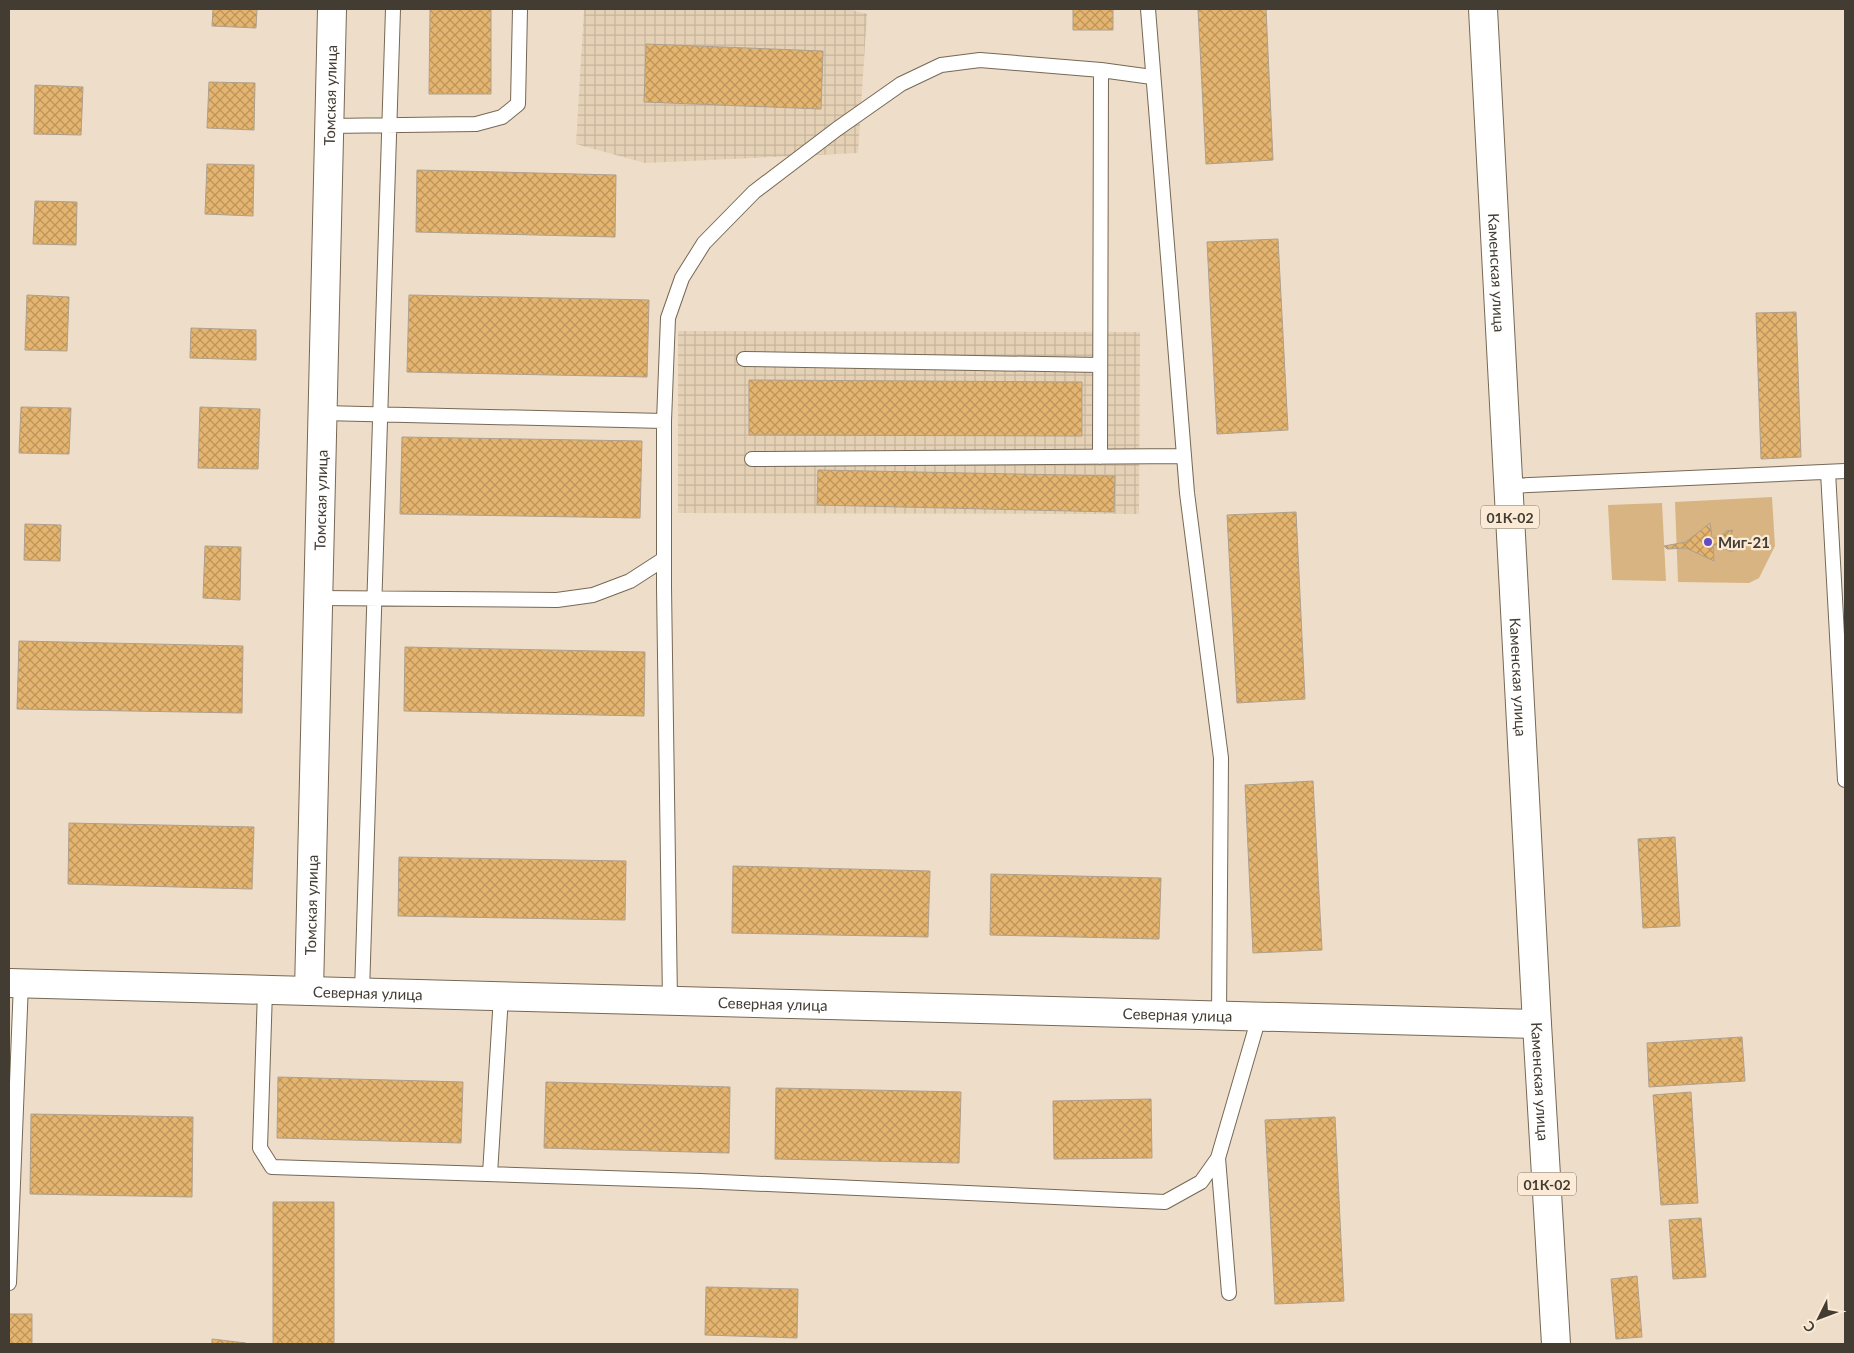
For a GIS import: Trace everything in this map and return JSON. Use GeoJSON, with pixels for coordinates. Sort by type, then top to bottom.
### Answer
{"type":"FeatureCollection","features":[{"type":"Feature","properties":{"kind":"street","name":"Томская улица"},"geometry":{"type":"LineString","coordinates":[[310,991],[332,9]]}},
{"type":"Feature","properties":{"kind":"street","name":"Каменская улица"},"geometry":{"type":"LineString","coordinates":[[1483,9],[1556,1344]]}},
{"type":"Feature","properties":{"kind":"street","name":"Северная улица"},"geometry":{"type":"LineString","coordinates":[[15,983],[1537,1024]]}},
{"type":"Feature","properties":{"kind":"lane"},"geometry":{"type":"LineString","coordinates":[[362,992],[393,9]]}},
{"type":"Feature","properties":{"kind":"lane"},"geometry":{"type":"LineString","coordinates":[[329,126],[476,124],[502,117],[518,104],[520,9]]}},
{"type":"Feature","properties":{"kind":"lane"},"geometry":{"type":"LineString","coordinates":[[1148,9],[1184,456],[1220,758],[1219,1016]]}},
{"type":"Feature","properties":{"kind":"lane"},"geometry":{"type":"LineString","coordinates":[[670,1000],[664,421],[668,318],[682,278],[704,242],[754,192],[837,129],[901,84],[941,65],[980,60],[1101,70],[1152,77]]}},
{"type":"Feature","properties":{"kind":"lane"},"geometry":{"type":"LineString","coordinates":[[1100,457],[1101,70]]}},
{"type":"Feature","properties":{"kind":"lane"},"geometry":{"type":"LineString","coordinates":[[744,359],[1099,365]]}},
{"type":"Feature","properties":{"kind":"lane"},"geometry":{"type":"LineString","coordinates":[[322,413],[664,421]]}},
{"type":"Feature","properties":{"kind":"lane"},"geometry":{"type":"LineString","coordinates":[[752,459],[1184,456]]}},
{"type":"Feature","properties":{"kind":"lane"},"geometry":{"type":"LineString","coordinates":[[1509,486],[1845,471]]}},
{"type":"Feature","properties":{"kind":"lane"},"geometry":{"type":"LineString","coordinates":[[1828,472],[1845,780]]}},
{"type":"Feature","properties":{"kind":"lane"},"geometry":{"type":"LineString","coordinates":[[318,598],[557,600],[593,595],[630,581],[664,559]]}},
{"type":"Feature","properties":{"kind":"lane"},"geometry":{"type":"LineString","coordinates":[[9,1283],[15,983]]}},
{"type":"Feature","properties":{"kind":"lane"},"geometry":{"type":"LineString","coordinates":[[265,990],[260,1148],[272,1167],[710,1182],[1165,1202],[1201,1182],[1218,1158],[1260,1017]]}},
{"type":"Feature","properties":{"kind":"lane"},"geometry":{"type":"LineString","coordinates":[[490,1174],[502,996]]}},
{"type":"Feature","properties":{"kind":"lane"},"geometry":{"type":"LineString","coordinates":[[1218,1158],[1229,1293]]}},
{"type":"Feature","properties":{"kind":"shaded area"},"geometry":{"type":"Polygon","coordinates":[[[584,9],[849,9],[867,14],[858,153],[645,163],[576,144],[584,9]]]}},
{"type":"Feature","properties":{"kind":"shaded area"},"geometry":{"type":"Polygon","coordinates":[[[678,331],[1140,332],[1139,514],[678,513],[678,331]]]}},
{"type":"Feature","properties":{"kind":"shaded area"},"geometry":{"type":"Polygon","coordinates":[[[1772,497],[1775,546],[1759,578],[1749,583],[1678,582],[1675,502],[1772,497]]]}},
{"type":"Feature","properties":{"kind":"shaded area"},"geometry":{"type":"Polygon","coordinates":[[[1662,503],[1666,581],[1612,580],[1608,505],[1662,503]]]}},
{"type":"Feature","properties":{"kind":"building"},"geometry":{"type":"Polygon","coordinates":[[[213,9],[257,9],[256,28],[212,26],[213,9]]]}},
{"type":"Feature","properties":{"kind":"building"},"geometry":{"type":"Polygon","coordinates":[[[430,9],[491,9],[491,94],[429,94],[430,9]]]}},
{"type":"Feature","properties":{"kind":"building"},"geometry":{"type":"Polygon","coordinates":[[[1073,9],[1113,9],[1113,30],[1073,30],[1073,9]]]}},
{"type":"Feature","properties":{"kind":"building"},"geometry":{"type":"Polygon","coordinates":[[[1198,9],[1266,9],[1273,160],[1206,164],[1198,9]]]}},
{"type":"Feature","properties":{"kind":"building"},"geometry":{"type":"Polygon","coordinates":[[[646,44],[823,51],[821,109],[644,102],[646,44]]]}},
{"type":"Feature","properties":{"kind":"building"},"geometry":{"type":"Polygon","coordinates":[[[209,82],[255,83],[254,130],[207,128],[209,82]]]}},
{"type":"Feature","properties":{"kind":"building"},"geometry":{"type":"Polygon","coordinates":[[[35,85],[83,87],[81,135],[34,134],[35,85]]]}},
{"type":"Feature","properties":{"kind":"building"},"geometry":{"type":"Polygon","coordinates":[[[207,164],[254,165],[253,216],[205,214],[207,164]]]}},
{"type":"Feature","properties":{"kind":"building"},"geometry":{"type":"Polygon","coordinates":[[[417,170],[616,175],[615,237],[416,232],[417,170]]]}},
{"type":"Feature","properties":{"kind":"building"},"geometry":{"type":"Polygon","coordinates":[[[35,201],[77,202],[76,245],[33,244],[35,201]]]}},
{"type":"Feature","properties":{"kind":"building"},"geometry":{"type":"Polygon","coordinates":[[[1278,239],[1288,430],[1217,434],[1207,242],[1278,239]]]}},
{"type":"Feature","properties":{"kind":"building"},"geometry":{"type":"Polygon","coordinates":[[[27,295],[69,297],[67,351],[25,350],[27,295]]]}},
{"type":"Feature","properties":{"kind":"building"},"geometry":{"type":"Polygon","coordinates":[[[409,295],[649,300],[647,377],[407,372],[409,295]]]}},
{"type":"Feature","properties":{"kind":"building"},"geometry":{"type":"Polygon","coordinates":[[[1796,312],[1801,457],[1761,459],[1756,313],[1796,312]]]}},
{"type":"Feature","properties":{"kind":"building"},"geometry":{"type":"Polygon","coordinates":[[[191,328],[256,330],[256,360],[190,358],[191,328]]]}},
{"type":"Feature","properties":{"kind":"building"},"geometry":{"type":"Polygon","coordinates":[[[749,380],[1082,382],[1082,436],[749,435],[749,380]]]}},
{"type":"Feature","properties":{"kind":"building"},"geometry":{"type":"Polygon","coordinates":[[[21,407],[71,408],[69,454],[19,453],[21,407]]]}},
{"type":"Feature","properties":{"kind":"building"},"geometry":{"type":"Polygon","coordinates":[[[200,407],[260,409],[258,469],[198,468],[200,407]]]}},
{"type":"Feature","properties":{"kind":"building"},"geometry":{"type":"Polygon","coordinates":[[[402,437],[642,441],[640,518],[400,514],[402,437]]]}},
{"type":"Feature","properties":{"kind":"building"},"geometry":{"type":"Polygon","coordinates":[[[818,470],[1115,476],[1114,512],[817,505],[818,470]]]}},
{"type":"Feature","properties":{"kind":"building"},"geometry":{"type":"Polygon","coordinates":[[[1296,512],[1305,699],[1237,703],[1227,515],[1296,512]]]}},
{"type":"Feature","properties":{"kind":"building","name":"Миг-21"},"geometry":{"type":"Polygon","coordinates":[[[1710,523],[1712,538],[1720,538],[1726,531],[1733,530],[1729,538],[1739,538],[1739,542],[1730,542],[1734,551],[1729,551],[1720,545],[1713,545],[1714,561],[1686,548],[1667,549],[1664,546],[1686,542],[1710,523]]]}},
{"type":"Feature","properties":{"kind":"building"},"geometry":{"type":"Polygon","coordinates":[[[25,524],[61,525],[60,561],[24,560],[25,524]]]}},
{"type":"Feature","properties":{"kind":"building"},"geometry":{"type":"Polygon","coordinates":[[[205,546],[241,547],[240,600],[203,598],[205,546]]]}},
{"type":"Feature","properties":{"kind":"building"},"geometry":{"type":"Polygon","coordinates":[[[19,641],[243,646],[242,713],[17,709],[19,641]]]}},
{"type":"Feature","properties":{"kind":"building"},"geometry":{"type":"Polygon","coordinates":[[[405,647],[645,652],[644,716],[404,711],[405,647]]]}},
{"type":"Feature","properties":{"kind":"building"},"geometry":{"type":"Polygon","coordinates":[[[1313,781],[1322,950],[1253,953],[1245,785],[1313,781]]]}},
{"type":"Feature","properties":{"kind":"building"},"geometry":{"type":"Polygon","coordinates":[[[69,823],[254,827],[252,889],[68,884],[69,823]]]}},
{"type":"Feature","properties":{"kind":"building"},"geometry":{"type":"Polygon","coordinates":[[[1675,837],[1680,926],[1643,928],[1638,839],[1675,837]]]}},
{"type":"Feature","properties":{"kind":"building"},"geometry":{"type":"Polygon","coordinates":[[[399,857],[626,861],[625,920],[398,916],[399,857]]]}},
{"type":"Feature","properties":{"kind":"building"},"geometry":{"type":"Polygon","coordinates":[[[733,866],[930,871],[928,937],[732,933],[733,866]]]}},
{"type":"Feature","properties":{"kind":"building"},"geometry":{"type":"Polygon","coordinates":[[[991,874],[1161,878],[1159,939],[990,935],[991,874]]]}},
{"type":"Feature","properties":{"kind":"building"},"geometry":{"type":"Polygon","coordinates":[[[1742,1037],[1745,1081],[1649,1087],[1647,1043],[1742,1037]]]}},
{"type":"Feature","properties":{"kind":"building"},"geometry":{"type":"Polygon","coordinates":[[[278,1077],[463,1082],[461,1143],[277,1138],[278,1077]]]}},
{"type":"Feature","properties":{"kind":"building"},"geometry":{"type":"Polygon","coordinates":[[[546,1082],[730,1087],[729,1153],[544,1148],[546,1082]]]}},
{"type":"Feature","properties":{"kind":"building"},"geometry":{"type":"Polygon","coordinates":[[[776,1088],[961,1092],[959,1163],[775,1159],[776,1088]]]}},
{"type":"Feature","properties":{"kind":"building"},"geometry":{"type":"Polygon","coordinates":[[[1691,1092],[1698,1203],[1661,1205],[1653,1095],[1691,1092]]]}},
{"type":"Feature","properties":{"kind":"building"},"geometry":{"type":"Polygon","coordinates":[[[1151,1099],[1152,1158],[1054,1159],[1053,1101],[1151,1099]]]}},
{"type":"Feature","properties":{"kind":"building"},"geometry":{"type":"Polygon","coordinates":[[[31,1114],[193,1117],[192,1197],[30,1194],[31,1114]]]}},
{"type":"Feature","properties":{"kind":"building"},"geometry":{"type":"Polygon","coordinates":[[[1335,1117],[1344,1301],[1275,1304],[1265,1120],[1335,1117]]]}},
{"type":"Feature","properties":{"kind":"building"},"geometry":{"type":"Polygon","coordinates":[[[273,1202],[334,1202],[334,1344],[273,1344],[273,1202]]]}},
{"type":"Feature","properties":{"kind":"building"},"geometry":{"type":"Polygon","coordinates":[[[1701,1218],[1706,1277],[1673,1279],[1669,1220],[1701,1218]]]}},
{"type":"Feature","properties":{"kind":"building"},"geometry":{"type":"Polygon","coordinates":[[[1637,1276],[1642,1337],[1616,1339],[1611,1279],[1637,1276]]]}},
{"type":"Feature","properties":{"kind":"building"},"geometry":{"type":"Polygon","coordinates":[[[706,1287],[798,1289],[797,1338],[705,1335],[706,1287]]]}},
{"type":"Feature","properties":{"kind":"building"},"geometry":{"type":"Polygon","coordinates":[[[9,1314],[32,1314],[32,1344],[9,1344],[9,1314]]]}},
{"type":"Feature","properties":{"kind":"building"},"geometry":{"type":"Polygon","coordinates":[[[212,1339],[246,1343],[246,1344],[212,1344],[212,1339]]]}},
{"type":"Feature","properties":{"kind":"place","name":"Миг-21"},"geometry":{"type":"Point","coordinates":[1708,542]}}]}
